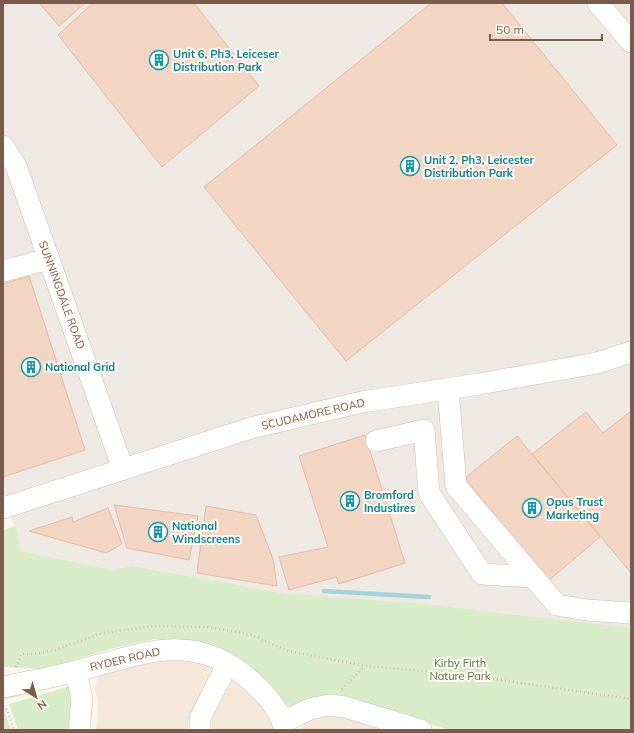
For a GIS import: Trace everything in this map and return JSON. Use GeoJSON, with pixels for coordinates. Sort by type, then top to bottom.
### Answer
{"type":"FeatureCollection","features":[{"type":"Feature","properties":{"kind":"street"},"geometry":{"type":"LineString","coordinates":[[598,3],[631,42]]}},
{"type":"Feature","properties":{"kind":"street","name":"SUNNINGDALE ROAD"},"geometry":{"type":"LineString","coordinates":[[3,146],[16,166],[123,469]]}},
{"type":"Feature","properties":{"kind":"street"},"geometry":{"type":"LineString","coordinates":[[3,271],[49,259]]}},
{"type":"Feature","properties":{"kind":"street","name":"SCUDAMORE ROAD"},"geometry":{"type":"LineString","coordinates":[[3,508],[251,428],[362,402],[448,389],[597,363],[631,352]]}},
{"type":"Feature","properties":{"kind":"street"},"geometry":{"type":"LineString","coordinates":[[448,389],[456,486],[557,605],[587,610],[631,613]]}},
{"type":"Feature","properties":{"kind":"street"},"geometry":{"type":"LineString","coordinates":[[376,441],[424,430],[429,493],[482,574],[534,577]]}},
{"type":"Feature","properties":{"kind":"street","name":"RYDER ROAD"},"geometry":{"type":"LineString","coordinates":[[9,679],[76,671],[127,657],[170,649],[195,650],[212,656],[244,675],[259,688],[272,704],[284,726]]}},
{"type":"Feature","properties":{"kind":"street"},"geometry":{"type":"LineString","coordinates":[[200,730],[200,718],[227,665]]}},
{"type":"Feature","properties":{"kind":"street"},"geometry":{"type":"LineString","coordinates":[[76,671],[82,699],[79,730]]}},
{"type":"Feature","properties":{"kind":"street"},"geometry":{"type":"LineString","coordinates":[[284,726],[310,709],[329,705],[345,707],[421,730]]}},
{"type":"Feature","properties":{"kind":"path"},"geometry":{"type":"LineString","coordinates":[[9,679],[21,654],[33,654],[55,650],[103,633],[153,626],[210,627],[252,635],[288,651],[366,666],[459,674],[631,699]]}},
{"type":"Feature","properties":{"kind":"path"},"geometry":{"type":"LineString","coordinates":[[329,705],[363,667],[366,666]]}},
{"type":"Feature","properties":{"kind":"path"},"geometry":{"type":"LineString","coordinates":[[3,706],[9,714],[14,730]]}},
{"type":"Feature","properties":{"kind":"shaded area"},"geometry":{"type":"Polygon","coordinates":[[[3,3],[631,3],[631,630],[505,613],[282,593],[133,566],[112,570],[21,551],[15,526],[3,503],[3,3]]]}},
{"type":"Feature","properties":{"kind":"shaded area"},"geometry":{"type":"Polygon","coordinates":[[[149,657],[207,663],[254,692],[278,730],[96,730],[98,705],[95,687],[99,671],[149,657]]]}},
{"type":"Feature","properties":{"kind":"shaded area"},"geometry":{"type":"Polygon","coordinates":[[[317,716],[346,718],[384,730],[300,730],[308,720],[317,716]]]}},
{"type":"Feature","properties":{"kind":"green space","name":"Kirby Firth Nature Park"},"geometry":{"type":"Polygon","coordinates":[[[15,526],[21,551],[112,570],[133,566],[282,593],[424,604],[631,628],[631,730],[451,730],[425,723],[292,708],[181,642],[155,639],[110,649],[44,669],[3,667],[3,530],[15,526]]]}},
{"type":"Feature","properties":{"kind":"green space"},"geometry":{"type":"Polygon","coordinates":[[[63,685],[3,700],[3,697],[63,685]]]}},
{"type":"Feature","properties":{"kind":"green space"},"geometry":{"type":"Polygon","coordinates":[[[74,685],[79,730],[18,730],[9,704],[74,685]]]}},
{"type":"Feature","properties":{"kind":"green space"},"geometry":{"type":"Polygon","coordinates":[[[3,709],[5,712],[11,730],[3,730],[3,709]]]}},
{"type":"Feature","properties":{"kind":"building"},"geometry":{"type":"Polygon","coordinates":[[[39,3],[85,3],[59,26],[39,3]]]}},
{"type":"Feature","properties":{"kind":"building","name":"Unit 6, Ph3, Leiceser Distribution Park"},"geometry":{"type":"Polygon","coordinates":[[[93,3],[194,3],[259,86],[162,167],[58,35],[93,3]]]}},
{"type":"Feature","properties":{"kind":"building","name":"Unit 2, Ph3, Leicester Distribution Park"},"geometry":{"type":"Polygon","coordinates":[[[431,3],[502,3],[617,145],[346,361],[204,187],[431,3]]]}},
{"type":"Feature","properties":{"kind":"building","name":"National Grid"},"geometry":{"type":"Polygon","coordinates":[[[29,276],[85,450],[3,477],[3,284],[29,276]]]}},
{"type":"Feature","properties":{"kind":"building"},"geometry":{"type":"Polygon","coordinates":[[[631,411],[631,573],[532,454],[586,412],[603,433],[631,411]]]}},
{"type":"Feature","properties":{"kind":"building","name":"Bromford Industires"},"geometry":{"type":"Polygon","coordinates":[[[365,435],[405,563],[339,584],[336,577],[289,590],[279,557],[328,547],[299,456],[365,435]]]}},
{"type":"Feature","properties":{"kind":"building","name":"Opus Trust Marketing"},"geometry":{"type":"Polygon","coordinates":[[[517,436],[600,537],[548,581],[465,478],[517,436]]]}},
{"type":"Feature","properties":{"kind":"building","name":"National Windscreens"},"geometry":{"type":"Polygon","coordinates":[[[114,505],[198,516],[189,560],[127,548],[114,505]]]}},
{"type":"Feature","properties":{"kind":"building"},"geometry":{"type":"Polygon","coordinates":[[[206,506],[256,515],[273,559],[277,586],[197,573],[206,506]]]}},
{"type":"Feature","properties":{"kind":"building"},"geometry":{"type":"Polygon","coordinates":[[[108,508],[122,544],[106,553],[29,531],[72,517],[73,522],[108,508]]]}},
{"type":"Feature","properties":{"kind":"waterway"},"geometry":{"type":"LineString","coordinates":[[324,591],[429,597]]}},
{"type":"Feature","properties":{"kind":"place","name":"Unit 6, Ph3, Leiceser Distribution Park"},"geometry":{"type":"Point","coordinates":[159,60]}},
{"type":"Feature","properties":{"kind":"place","name":"Unit 2, Ph3, Leicester Distribution Park"},"geometry":{"type":"Point","coordinates":[410,166]}},
{"type":"Feature","properties":{"kind":"place","name":"National Grid"},"geometry":{"type":"Point","coordinates":[31,367]}},
{"type":"Feature","properties":{"kind":"place","name":"Bromford Industires"},"geometry":{"type":"Point","coordinates":[350,501]}},
{"type":"Feature","properties":{"kind":"place","name":"Opus Trust Marketing"},"geometry":{"type":"Point","coordinates":[532,508]}},
{"type":"Feature","properties":{"kind":"place","name":"National Windscreens"},"geometry":{"type":"Point","coordinates":[158,532]}}]}
